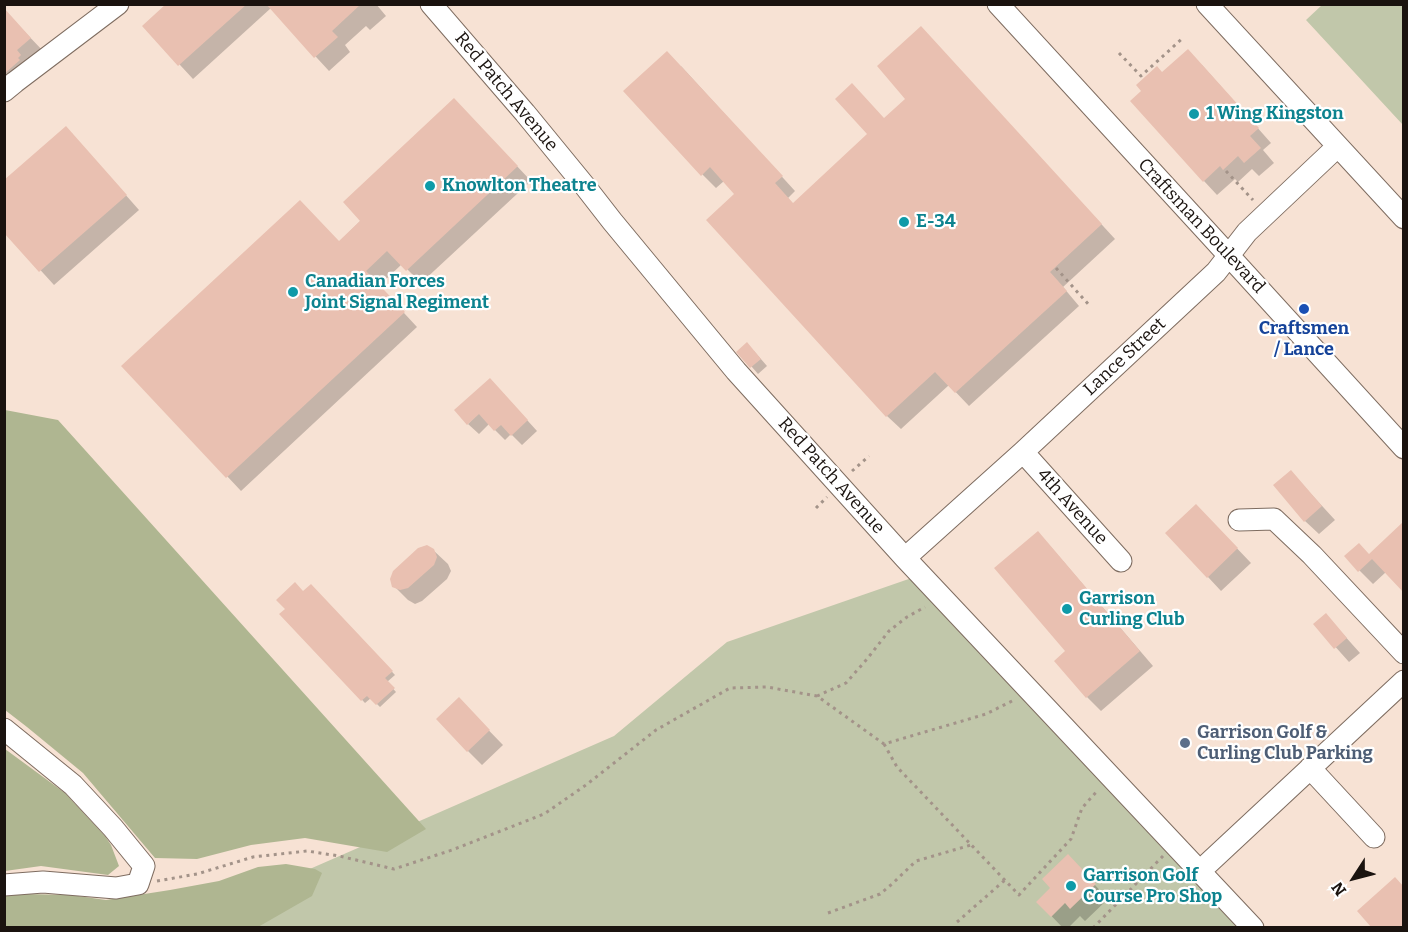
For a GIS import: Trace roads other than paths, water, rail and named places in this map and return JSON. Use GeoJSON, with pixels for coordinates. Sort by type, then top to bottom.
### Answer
{"type":"FeatureCollection","features":[{"type":"Feature","properties":{"kind":"street"},"geometry":{"type":"LineString","coordinates":[[4,92],[118,4]]}},
{"type":"Feature","properties":{"kind":"street","name":"Red Patch Avenue"},"geometry":{"type":"LineString","coordinates":[[432,4],[736,371],[940,596],[1254,927]]}},
{"type":"Feature","properties":{"kind":"street","name":"Craftsman Boulevard"},"geometry":{"type":"LineString","coordinates":[[998,4],[1404,448]]}},
{"type":"Feature","properties":{"kind":"street"},"geometry":{"type":"LineString","coordinates":[[1207,4],[1404,218]]}},
{"type":"Feature","properties":{"kind":"street","name":"Lance Street"},"geometry":{"type":"LineString","coordinates":[[905,558],[1023,452],[1216,272],[1247,232],[1337,147]]}},
{"type":"Feature","properties":{"kind":"street","name":"4th Avenue"},"geometry":{"type":"LineString","coordinates":[[1023,452],[1121,561]]}},
{"type":"Feature","properties":{"kind":"street"},"geometry":{"type":"LineString","coordinates":[[1239,520],[1274,519],[1312,555],[1404,653]]}},
{"type":"Feature","properties":{"kind":"street"},"geometry":{"type":"LineString","coordinates":[[1200,871],[1404,681]]}},
{"type":"Feature","properties":{"kind":"street"},"geometry":{"type":"LineString","coordinates":[[4,729],[73,784],[144,866],[138,884],[116,888],[43,882],[4,885]]}},
{"type":"Feature","properties":{"kind":"street"},"geometry":{"type":"LineString","coordinates":[[1310,768],[1374,837]]}},
{"type":"Feature","properties":{"kind":"place","name":"1 Wing Kingston"},"geometry":{"type":"Point","coordinates":[1194,114]}},
{"type":"Feature","properties":{"kind":"place","name":"Knowlton Theatre"},"geometry":{"type":"Point","coordinates":[430,186]}},
{"type":"Feature","properties":{"kind":"place","name":"E-34"},"geometry":{"type":"Point","coordinates":[904,222]}},
{"type":"Feature","properties":{"kind":"place","name":"Canadian Forces Joint Signal Regiment"},"geometry":{"type":"Point","coordinates":[293,292]}},
{"type":"Feature","properties":{"kind":"place","name":"Craftsmen / Lance"},"geometry":{"type":"Point","coordinates":[1304,309]}},
{"type":"Feature","properties":{"kind":"place","name":"Garrison Curling Club"},"geometry":{"type":"Point","coordinates":[1067,609]}},
{"type":"Feature","properties":{"kind":"place","name":"Garrison Golf & Curling Club Parking"},"geometry":{"type":"Point","coordinates":[1185,743]}},
{"type":"Feature","properties":{"kind":"place","name":"Garrison Golf Course Pro Shop"},"geometry":{"type":"Point","coordinates":[1071,886]}}]}
